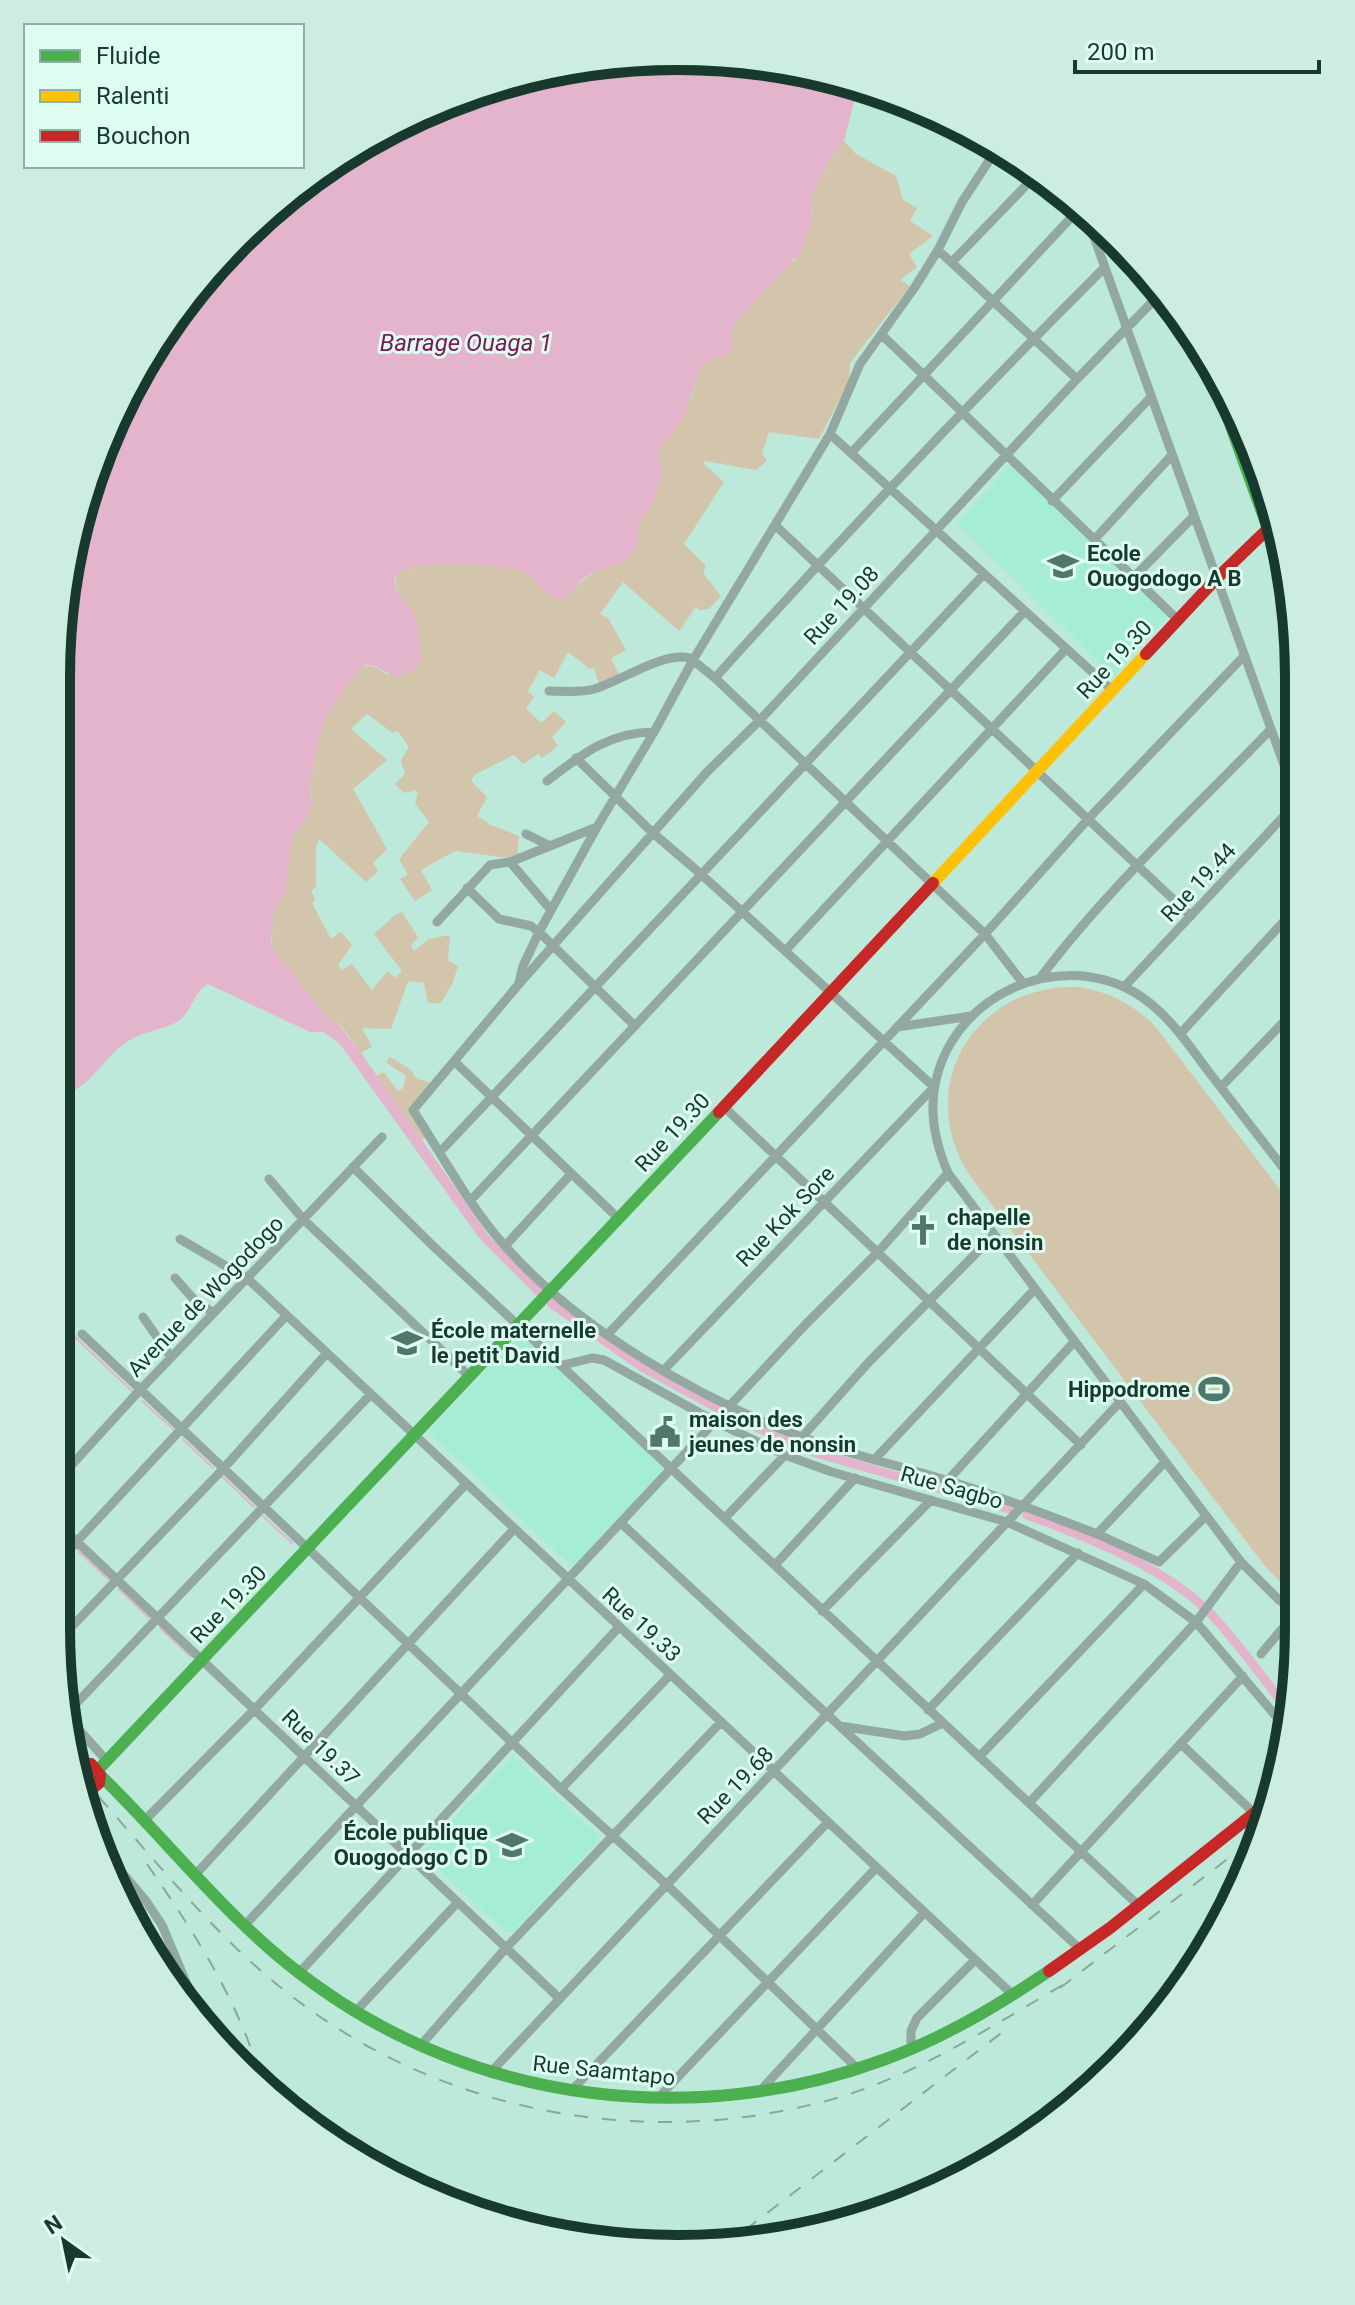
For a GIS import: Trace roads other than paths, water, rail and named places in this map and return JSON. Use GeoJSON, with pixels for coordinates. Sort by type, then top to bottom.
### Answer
{"type":"FeatureCollection","features":[{"type":"Feature","properties":{"kind":"main road","name":"Rue 19.30"},"geometry":{"type":"LineString","coordinates":[[92,1789],[99,1783],[101,1769],[202,1660],[619,1219],[1216,579],[1266,530]]}},
{"type":"Feature","properties":{"kind":"main road"},"geometry":{"type":"LineString","coordinates":[[86,1764],[101,1769]]}},
{"type":"Feature","properties":{"kind":"main road","name":"Rue Saamtapo"},"geometry":{"type":"LineString","coordinates":[[101,1769],[244,1926],[299,1973],[356,2011],[420,2046],[490,2073],[539,2086],[658,2098],[759,2092],[858,2069],[953,2029],[1080,1949],[1256,1811]]}},
{"type":"Feature","properties":{"kind":"street"},"geometry":{"type":"LineString","coordinates":[[519,984],[523,966],[551,910],[693,660],[830,434],[860,364],[938,250],[962,202],[991,157]]}},
{"type":"Feature","properties":{"kind":"street"},"geometry":{"type":"LineString","coordinates":[[952,262],[1029,182]]}},
{"type":"Feature","properties":{"kind":"street"},"geometry":{"type":"LineString","coordinates":[[851,453],[1074,218]]}},
{"type":"Feature","properties":{"kind":"street"},"geometry":{"type":"LineString","coordinates":[[1091,233],[1128,326],[1193,517],[1285,768]]}},
{"type":"Feature","properties":{"kind":"street"},"geometry":{"type":"LineString","coordinates":[[938,250],[1077,379]]}},
{"type":"Feature","properties":{"kind":"street"},"geometry":{"type":"LineString","coordinates":[[715,678],[962,412],[1104,268]]}},
{"type":"Feature","properties":{"kind":"street","name":"Rue 19.08"},"geometry":{"type":"LineString","coordinates":[[553,946],[707,772],[760,720],[1153,301]]}},
{"type":"Feature","properties":{"kind":"street"},"geometry":{"type":"LineString","coordinates":[[882,335],[1178,620]]}},
{"type":"Feature","properties":{"kind":"street"},"geometry":{"type":"LineString","coordinates":[[1052,501],[1151,397]]}},
{"type":"Feature","properties":{"kind":"street"},"geometry":{"type":"LineString","coordinates":[[830,434],[1112,690]]}},
{"type":"Feature","properties":{"kind":"street"},"geometry":{"type":"LineString","coordinates":[[1094,540],[1172,455]]}},
{"type":"Feature","properties":{"kind":"street"},"geometry":{"type":"LineString","coordinates":[[1134,577],[1193,517]]}},
{"type":"Feature","properties":{"kind":"street"},"geometry":{"type":"LineString","coordinates":[[776,526],[1191,916]]}},
{"type":"Feature","properties":{"kind":"street"},"geometry":{"type":"LineString","coordinates":[[440,1152],[984,574]]}},
{"type":"Feature","properties":{"kind":"street"},"geometry":{"type":"LineString","coordinates":[[471,1200],[1025,611]]}},
{"type":"Feature","properties":{"kind":"street"},"geometry":{"type":"LineString","coordinates":[[785,951],[1066,649]]}},
{"type":"Feature","properties":{"kind":"street"},"geometry":{"type":"LineString","coordinates":[[549,691],[593,689],[666,659],[685,656],[693,660],[985,934],[1023,983]]}},
{"type":"Feature","properties":{"kind":"street"},"geometry":{"type":"LineString","coordinates":[[608,1334],[1244,656]]}},
{"type":"Feature","properties":{"kind":"street"},"geometry":{"type":"LineString","coordinates":[[1040,978],[1068,941],[1271,729]]}},
{"type":"Feature","properties":{"kind":"street"},"geometry":{"type":"LineString","coordinates":[[547,781],[591,747],[614,738],[654,732]]}},
{"type":"Feature","properties":{"kind":"street"},"geometry":{"type":"LineString","coordinates":[[576,758],[653,833],[934,1087]]}},
{"type":"Feature","properties":{"kind":"street","name":"Rue 19.44"},"geometry":{"type":"LineString","coordinates":[[1124,987],[1285,815]]}},
{"type":"Feature","properties":{"kind":"street"},"geometry":{"type":"LineString","coordinates":[[437,922],[493,863],[510,862],[597,827]]}},
{"type":"Feature","properties":{"kind":"street"},"geometry":{"type":"LineString","coordinates":[[526,834],[550,846]]}},
{"type":"Feature","properties":{"kind":"street"},"geometry":{"type":"LineString","coordinates":[[510,862],[551,910]]}},
{"type":"Feature","properties":{"kind":"street"},"geometry":{"type":"LineString","coordinates":[[467,888],[499,919],[531,926],[539,932],[635,1026]]}},
{"type":"Feature","properties":{"kind":"street"},"geometry":{"type":"LineString","coordinates":[[1180,1034],[1285,920]]}},
{"type":"Feature","properties":{"kind":"street"},"geometry":{"type":"LineString","coordinates":[[553,946],[413,1109],[471,1200],[505,1246],[551,1290],[663,1371],[732,1406],[802,1437],[1024,1505],[1161,1562],[1206,1516]]}},
{"type":"Feature","properties":{"kind":"street"},"geometry":{"type":"LineString","coordinates":[[1285,1170],[1159,1010],[1124,987],[1088,977],[1062,975],[1040,978],[999,994],[971,1016],[946,1052],[934,1087],[934,1129],[948,1173],[1241,1562],[1285,1604]]}},
{"type":"Feature","properties":{"kind":"street"},"geometry":{"type":"LineString","coordinates":[[897,1027],[971,1016]]}},
{"type":"Feature","properties":{"kind":"street"},"geometry":{"type":"LineString","coordinates":[[1221,1087],[1285,1021]]}},
{"type":"Feature","properties":{"kind":"street"},"geometry":{"type":"LineString","coordinates":[[454,1061],[619,1219]]}},
{"type":"Feature","properties":{"kind":"street","name":"Rue Kok Sore"},"geometry":{"type":"LineString","coordinates":[[663,1371],[934,1087]]}},
{"type":"Feature","properties":{"kind":"street"},"geometry":{"type":"LineString","coordinates":[[723,1106],[1081,1445]]}},
{"type":"Feature","properties":{"kind":"street","name":"Avenue de Wogodogo"},"geometry":{"type":"LineString","coordinates":[[70,1467],[382,1137]]}},
{"type":"Feature","properties":{"kind":"street"},"geometry":{"type":"LineString","coordinates":[[353,1167],[431,1244],[1137,1904]]}},
{"type":"Feature","properties":{"kind":"street"},"geometry":{"type":"LineString","coordinates":[[244,1926],[806,1324],[878,1252],[948,1173]]}},
{"type":"Feature","properties":{"kind":"street"},"geometry":{"type":"LineString","coordinates":[[505,1246],[571,1174]]}},
{"type":"Feature","properties":{"kind":"street"},"geometry":{"type":"LineString","coordinates":[[269,1179],[303,1219],[470,1377]]}},
{"type":"Feature","properties":{"kind":"street"},"geometry":{"type":"LineString","coordinates":[[802,1437],[868,1363],[993,1236]]}},
{"type":"Feature","properties":{"kind":"street","name":"Rue 19.33"},"geometry":{"type":"LineString","coordinates":[[180,1239],[248,1279],[1012,1994]]}},
{"type":"Feature","properties":{"kind":"street"},"geometry":{"type":"LineString","coordinates":[[175,1278],[196,1302],[214,1313]]}},
{"type":"Feature","properties":{"kind":"street"},"geometry":{"type":"LineString","coordinates":[[874,1460],[1034,1290]]}},
{"type":"Feature","properties":{"kind":"street"},"geometry":{"type":"LineString","coordinates":[[70,1549],[286,1316]]}},
{"type":"Feature","properties":{"kind":"street"},"geometry":{"type":"LineString","coordinates":[[143,1317],[171,1357]]}},
{"type":"Feature","properties":{"kind":"street"},"geometry":{"type":"LineString","coordinates":[[82,1334],[858,2069]]}},
{"type":"Feature","properties":{"kind":"street"},"geometry":{"type":"LineString","coordinates":[[948,1480],[1074,1342]]}},
{"type":"Feature","properties":{"kind":"street"},"geometry":{"type":"LineString","coordinates":[[70,1629],[223,1469],[327,1353]]}},
{"type":"Feature","properties":{"kind":"street","name":"Rue Sagbo"},"geometry":{"type":"LineString","coordinates":[[563,1365],[592,1358],[604,1360],[716,1422],[785,1455],[1007,1522],[1144,1584],[1196,1622],[1278,1718]]}},
{"type":"Feature","properties":{"kind":"street"},"geometry":{"type":"LineString","coordinates":[[75,1705],[371,1394]]}},
{"type":"Feature","properties":{"kind":"street","name":"Rue 19.68"},"geometry":{"type":"LineString","coordinates":[[490,2073],[1120,1402]]}},
{"type":"Feature","properties":{"kind":"street"},"geometry":{"type":"LineString","coordinates":[[725,1518],[785,1455]]}},
{"type":"Feature","properties":{"kind":"street"},"geometry":{"type":"LineString","coordinates":[[1097,1534],[1165,1462]]}},
{"type":"Feature","properties":{"kind":"street"},"geometry":{"type":"LineString","coordinates":[[775,1565],[855,1478]]}},
{"type":"Feature","properties":{"kind":"street"},"geometry":{"type":"LineString","coordinates":[[145,1820],[255,1709],[466,1484]]}},
{"type":"Feature","properties":{"kind":"street"},"geometry":{"type":"LineString","coordinates":[[822,1611],[931,1500]]}},
{"type":"Feature","properties":{"kind":"street"},"geometry":{"type":"LineString","coordinates":[[622,1524],[1080,1949]]}},
{"type":"Feature","properties":{"kind":"street"},"geometry":{"type":"LineString","coordinates":[[195,1875],[514,1529]]}},
{"type":"Feature","properties":{"kind":"street","name":"Rue 19.37"},"geometry":{"type":"LineString","coordinates":[[70,1535],[560,1999]]}},
{"type":"Feature","properties":{"kind":"street"},"geometry":{"type":"LineString","coordinates":[[928,1710],[1078,1553]]}},
{"type":"Feature","properties":{"kind":"street"},"geometry":{"type":"LineString","coordinates":[[1029,1803],[1196,1622],[1241,1562]]}},
{"type":"Feature","properties":{"kind":"street"},"geometry":{"type":"LineString","coordinates":[[979,1757],[1144,1584]]}},
{"type":"Feature","properties":{"kind":"street"},"geometry":{"type":"LineString","coordinates":[[1261,1654],[1285,1626]]}},
{"type":"Feature","properties":{"kind":"street"},"geometry":{"type":"LineString","coordinates":[[299,1973],[619,1627]]}},
{"type":"Feature","properties":{"kind":"street"},"geometry":{"type":"LineString","coordinates":[[561,1789],[670,1675]]}},
{"type":"Feature","properties":{"kind":"street"},"geometry":{"type":"LineString","coordinates":[[1032,1905],[1243,1676]]}},
{"type":"Feature","properties":{"kind":"street"},"geometry":{"type":"LineString","coordinates":[[420,2046],[506,1948],[721,1722]]}},
{"type":"Feature","properties":{"kind":"street"},"geometry":{"type":"LineString","coordinates":[[840,1726],[905,1736],[920,1734],[943,1723]]}},
{"type":"Feature","properties":{"kind":"street"},"geometry":{"type":"LineString","coordinates":[[80,1735],[101,1769]]}},
{"type":"Feature","properties":{"kind":"street"},"geometry":{"type":"LineString","coordinates":[[1181,1744],[1254,1813]]}},
{"type":"Feature","properties":{"kind":"street"},"geometry":{"type":"LineString","coordinates":[[572,2090],[828,1822]]}},
{"type":"Feature","properties":{"kind":"street"},"geometry":{"type":"LineString","coordinates":[[658,2098],[876,1868]]}},
{"type":"Feature","properties":{"kind":"street"},"geometry":{"type":"LineString","coordinates":[[122,1872],[162,1925],[181,1977]]}},
{"type":"Feature","properties":{"kind":"street"},"geometry":{"type":"LineString","coordinates":[[356,2011],[458,1902]]}},
{"type":"Feature","properties":{"kind":"street"},"geometry":{"type":"LineString","coordinates":[[759,2092],[924,1913]]}},
{"type":"Feature","properties":{"kind":"street"},"geometry":{"type":"LineString","coordinates":[[911,2049],[911,2031],[917,2018],[975,1960]]}},
{"type":"Feature","properties":{"kind":"water","name":"Barrage Ouaga 1"},"geometry":{"type":"Polygon","coordinates":[[[678,70],[757,75],[855,97],[844,141],[829,161],[812,194],[811,223],[799,256],[731,328],[734,349],[701,367],[683,419],[660,448],[658,455],[663,471],[652,506],[637,525],[637,546],[632,554],[620,563],[584,578],[562,599],[552,597],[524,572],[513,569],[454,564],[401,571],[395,583],[417,620],[419,662],[411,671],[395,677],[375,666],[366,665],[358,670],[324,720],[309,784],[312,805],[292,838],[286,891],[274,910],[271,941],[274,949],[329,1020],[338,1024],[361,1053],[489,1236],[544,1291],[538,1297],[480,1239],[340,1044],[323,1032],[310,1032],[208,984],[182,1018],[124,1044],[70,1094],[70,678],[75,598],[91,520],[116,445],[151,374],[196,308],[248,248],[340,172],[409,133],[482,102],[598,75],[678,70]]]}},
{"type":"Feature","properties":{"kind":"waterway"},"geometry":{"type":"LineString","coordinates":[[551,1303],[642,1367],[721,1410]]}},
{"type":"Feature","properties":{"kind":"waterway"},"geometry":{"type":"LineString","coordinates":[[70,1332],[132,1391]]}},
{"type":"Feature","properties":{"kind":"waterway"},"geometry":{"type":"LineString","coordinates":[[142,1401],[173,1429]]}},
{"type":"Feature","properties":{"kind":"waterway"},"geometry":{"type":"LineString","coordinates":[[733,1416],[806,1450],[1013,1510]]}},
{"type":"Feature","properties":{"kind":"waterway"},"geometry":{"type":"LineString","coordinates":[[183,1439],[213,1468]]}},
{"type":"Feature","properties":{"kind":"waterway"},"geometry":{"type":"LineString","coordinates":[[223,1477],[254,1507]]}},
{"type":"Feature","properties":{"kind":"waterway"},"geometry":{"type":"LineString","coordinates":[[1027,1515],[1122,1554],[1189,1594],[1229,1634],[1281,1700]]}},
{"type":"Feature","properties":{"kind":"waterway"},"geometry":{"type":"LineString","coordinates":[[263,1516],[292,1543]]}},
{"type":"Feature","properties":{"kind":"waterway"},"geometry":{"type":"LineString","coordinates":[[78,1551],[109,1580]]}},
{"type":"Feature","properties":{"kind":"waterway"},"geometry":{"type":"LineString","coordinates":[[119,1589],[149,1618]]}},
{"type":"Feature","properties":{"kind":"waterway"},"geometry":{"type":"LineString","coordinates":[[160,1628],[190,1656]]}},
{"type":"Feature","properties":{"kind":"railway"},"geometry":{"type":"LineString","coordinates":[[93,1790],[217,1929],[309,2009],[368,2046],[430,2076],[496,2099],[564,2114],[633,2121],[703,2121],[772,2113],[840,2097],[928,2061],[1066,1983]]}},
{"type":"Feature","properties":{"kind":"railway"},"geometry":{"type":"LineString","coordinates":[[1060,1988],[1244,1846]]}},
{"type":"Feature","properties":{"kind":"railway"},"geometry":{"type":"LineString","coordinates":[[147,1864],[213,1966],[257,2065]]}},
{"type":"Feature","properties":{"kind":"railway"},"geometry":{"type":"LineString","coordinates":[[743,2231],[1009,2027]]}},
{"type":"Feature","properties":{"kind":"place","name":"Ecole Ouogodogo A B"},"geometry":{"type":"Point","coordinates":[1063,566]}},
{"type":"Feature","properties":{"kind":"place","name":"chapelle de nonsin"},"geometry":{"type":"Point","coordinates":[923,1230]}},
{"type":"Feature","properties":{"kind":"place","name":"École maternelle le petit David"},"geometry":{"type":"Point","coordinates":[407,1343]}},
{"type":"Feature","properties":{"kind":"place","name":"Hippodrome"},"geometry":{"type":"Point","coordinates":[1214,1389]}},
{"type":"Feature","properties":{"kind":"place","name":"maison des jeunes de nonsin"},"geometry":{"type":"Point","coordinates":[665,1432]}},
{"type":"Feature","properties":{"kind":"place","name":"École publique Ouogodogo C D"},"geometry":{"type":"Point","coordinates":[512,1845]}}]}
